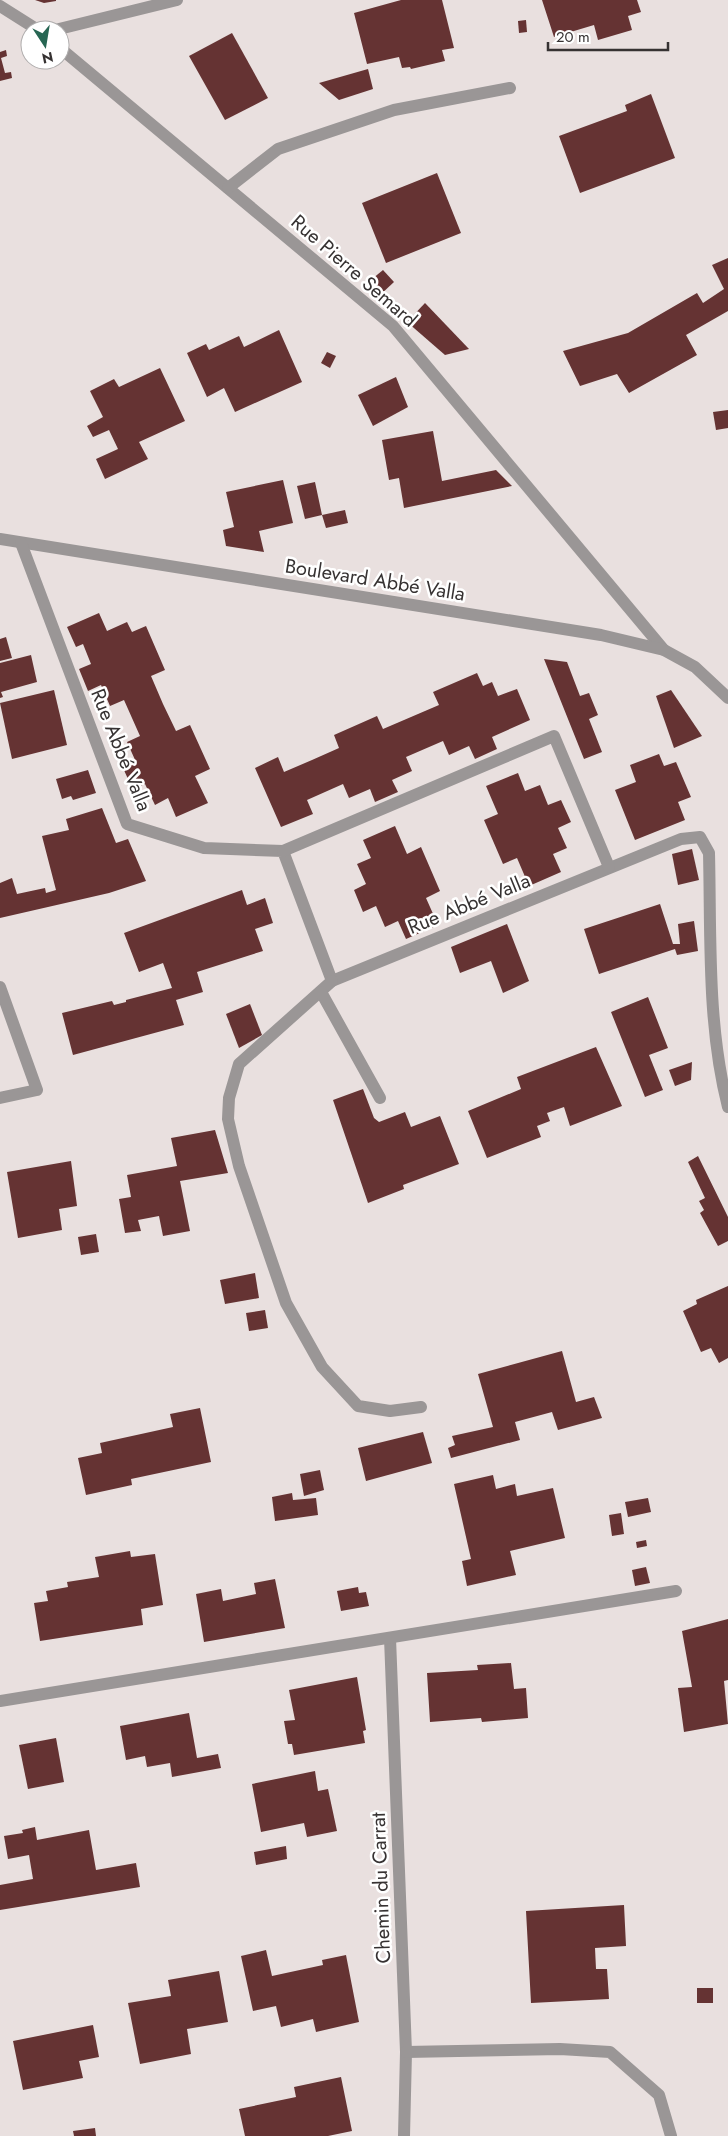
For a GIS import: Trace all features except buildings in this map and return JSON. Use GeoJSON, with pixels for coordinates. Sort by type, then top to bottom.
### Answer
{"type":"FeatureCollection","features":[{"type":"Feature","properties":{"kind":"street"},"geometry":{"type":"LineString","coordinates":[[70,26],[177,0]]}},
{"type":"Feature","properties":{"kind":"street"},"geometry":{"type":"LineString","coordinates":[[0,6],[22,20]]}},
{"type":"Feature","properties":{"kind":"street","name":"Rue Pierre Semard"},"geometry":{"type":"LineString","coordinates":[[70,56],[393,326],[664,650]]}},
{"type":"Feature","properties":{"kind":"street"},"geometry":{"type":"LineString","coordinates":[[228,188],[278,150],[394,110],[510,88]]}},
{"type":"Feature","properties":{"kind":"street","name":"Boulevard Abbé Valla"},"geometry":{"type":"LineString","coordinates":[[0,539],[591,634],[664,650],[695,667],[728,698]]}},
{"type":"Feature","properties":{"kind":"street","name":"Rue Abbé Valla"},"geometry":{"type":"LineString","coordinates":[[21,543],[126,824],[204,848],[283,851],[554,736],[609,867]]}},
{"type":"Feature","properties":{"kind":"street","name":"Rue Abbé Valla"},"geometry":{"type":"LineString","coordinates":[[332,981],[609,867],[681,839],[700,837],[709,853],[712,997],[720,1076],[728,1107]]}},
{"type":"Feature","properties":{"kind":"street"},"geometry":{"type":"LineString","coordinates":[[283,851],[332,981],[322,992],[239,1064],[229,1098],[228,1118],[239,1166],[286,1303],[322,1367],[358,1406],[390,1410],[421,1408]]}},
{"type":"Feature","properties":{"kind":"street"},"geometry":{"type":"LineString","coordinates":[[0,987],[37,1090],[0,1098]]}},
{"type":"Feature","properties":{"kind":"street"},"geometry":{"type":"LineString","coordinates":[[322,992],[380,1098]]}},
{"type":"Feature","properties":{"kind":"street"},"geometry":{"type":"LineString","coordinates":[[0,1701],[676,1591]]}},
{"type":"Feature","properties":{"kind":"street","name":"Chemin du Carrat"},"geometry":{"type":"LineString","coordinates":[[390,1638],[406,2052],[404,2136]]}},
{"type":"Feature","properties":{"kind":"street"},"geometry":{"type":"LineString","coordinates":[[406,2052],[560,2049],[610,2052],[659,2096],[671,2136]]}}]}
